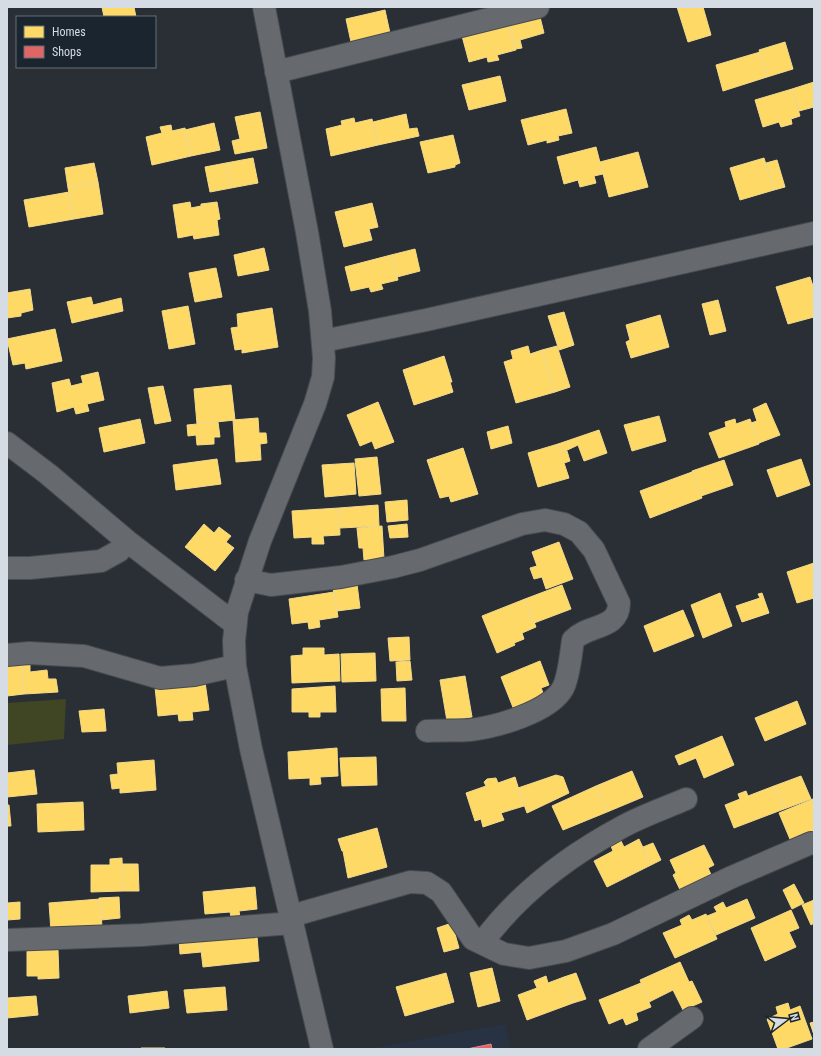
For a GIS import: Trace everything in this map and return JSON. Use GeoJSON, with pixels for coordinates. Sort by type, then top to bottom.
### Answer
{"type":"FeatureCollection","features":[{"type":"Feature","properties":{"kind":"street"},"geometry":{"type":"LineString","coordinates":[[264,7],[307,232],[323,341],[323,377],[315,404],[246,580],[235,624],[235,666],[251,749],[322,1049]]}},
{"type":"Feature","properties":{"kind":"street"},"geometry":{"type":"LineString","coordinates":[[276,72],[538,7]]}},
{"type":"Feature","properties":{"kind":"street"},"geometry":{"type":"LineString","coordinates":[[323,341],[426,320],[814,233]]}},
{"type":"Feature","properties":{"kind":"street"},"geometry":{"type":"LineString","coordinates":[[7,443],[48,474],[127,541],[235,624]]}},
{"type":"Feature","properties":{"kind":"street"},"geometry":{"type":"LineString","coordinates":[[246,580],[271,585],[341,577],[393,567],[420,560],[522,524],[545,520],[564,524],[579,532],[594,550],[619,603],[619,612],[615,619],[578,635],[573,640],[564,687],[557,698],[529,714],[502,723],[470,730],[427,731]]}},
{"type":"Feature","properties":{"kind":"street"},"geometry":{"type":"LineString","coordinates":[[7,568],[30,568],[101,561],[119,551],[127,541]]}},
{"type":"Feature","properties":{"kind":"street"},"geometry":{"type":"LineString","coordinates":[[7,655],[29,653],[84,656],[160,678],[194,675],[235,666]]}},
{"type":"Feature","properties":{"kind":"street"},"geometry":{"type":"LineString","coordinates":[[482,943],[500,919],[567,860],[623,827],[686,799]]}},
{"type":"Feature","properties":{"kind":"street"},"geometry":{"type":"LineString","coordinates":[[7,940],[142,935],[291,920],[410,882],[427,883],[441,892],[472,939],[504,954],[529,958],[566,951],[613,934],[732,877],[811,843]]}},
{"type":"Feature","properties":{"kind":"street"},"geometry":{"type":"LineString","coordinates":[[650,1049],[692,1018]]}},
{"type":"Feature","properties":{"kind":"shaded area"},"geometry":{"type":"Polygon","coordinates":[[[505,1024],[511,1049],[367,1049],[505,1024]]]}},
{"type":"Feature","properties":{"kind":"green space"},"geometry":{"type":"Polygon","coordinates":[[[66,699],[64,739],[7,745],[7,703],[66,699]]]}},
{"type":"Feature","properties":{"kind":"building: Homes"},"geometry":{"type":"Polygon","coordinates":[[[102,7],[134,7],[136,16],[104,16],[102,7]]]}},
{"type":"Feature","properties":{"kind":"building: Homes"},"geometry":{"type":"Polygon","coordinates":[[[677,7],[703,7],[711,35],[688,42],[677,7]]]}},
{"type":"Feature","properties":{"kind":"building: Homes"},"geometry":{"type":"Polygon","coordinates":[[[385,10],[390,33],[365,38],[363,43],[357,44],[351,42],[346,19],[385,10]]]}},
{"type":"Feature","properties":{"kind":"building: Homes"},"geometry":{"type":"Polygon","coordinates":[[[539,13],[544,33],[520,40],[522,48],[515,49],[508,21],[539,13]]]}},
{"type":"Feature","properties":{"kind":"building: Homes"},"geometry":{"type":"Polygon","coordinates":[[[509,24],[516,50],[497,55],[499,60],[488,62],[487,57],[469,62],[462,36],[509,24]]]}},
{"type":"Feature","properties":{"kind":"building: Homes"},"geometry":{"type":"Polygon","coordinates":[[[785,42],[793,69],[767,77],[759,50],[785,42]]]}},
{"type":"Feature","properties":{"kind":"building: Homes"},"geometry":{"type":"Polygon","coordinates":[[[760,52],[767,77],[723,91],[716,65],[760,52]]]}},
{"type":"Feature","properties":{"kind":"building: Homes"},"geometry":{"type":"Polygon","coordinates":[[[500,76],[506,101],[469,110],[462,85],[500,76]]]}},
{"type":"Feature","properties":{"kind":"building: Homes"},"geometry":{"type":"Polygon","coordinates":[[[814,82],[814,107],[799,111],[792,89],[814,82]]]}},
{"type":"Feature","properties":{"kind":"building: Homes"},"geometry":{"type":"Polygon","coordinates":[[[792,89],[800,116],[791,119],[792,124],[781,127],[779,122],[763,127],[755,100],[792,89]]]}},
{"type":"Feature","properties":{"kind":"building: Homes"},"geometry":{"type":"Polygon","coordinates":[[[566,109],[572,133],[558,136],[559,140],[547,143],[547,140],[528,145],[521,120],[566,109]]]}},
{"type":"Feature","properties":{"kind":"building: Homes"},"geometry":{"type":"Polygon","coordinates":[[[260,112],[267,148],[235,154],[232,141],[240,139],[235,117],[260,112]]]}},
{"type":"Feature","properties":{"kind":"building: Homes"},"geometry":{"type":"Polygon","coordinates":[[[406,114],[409,129],[417,128],[419,136],[378,145],[373,122],[406,114]]]}},
{"type":"Feature","properties":{"kind":"building: Homes"},"geometry":{"type":"Polygon","coordinates":[[[354,118],[355,123],[372,119],[378,145],[331,156],[326,129],[342,125],[341,121],[354,118]]]}},
{"type":"Feature","properties":{"kind":"building: Homes"},"geometry":{"type":"Polygon","coordinates":[[[214,123],[220,150],[191,156],[185,130],[214,123]]]}},
{"type":"Feature","properties":{"kind":"building: Homes"},"geometry":{"type":"Polygon","coordinates":[[[171,125],[172,131],[185,128],[191,156],[152,165],[146,137],[162,133],[160,127],[171,125]]]}},
{"type":"Feature","properties":{"kind":"building: Homes"},"geometry":{"type":"Polygon","coordinates":[[[453,135],[460,163],[455,165],[455,167],[428,173],[420,142],[453,135]]]}},
{"type":"Feature","properties":{"kind":"building: Homes"},"geometry":{"type":"Polygon","coordinates":[[[596,147],[603,174],[594,176],[596,183],[580,187],[578,180],[564,184],[557,157],[596,147]]]}},
{"type":"Feature","properties":{"kind":"building: Homes"},"geometry":{"type":"Polygon","coordinates":[[[638,152],[648,187],[609,197],[600,162],[638,152]]]}},
{"type":"Feature","properties":{"kind":"building: Homes"},"geometry":{"type":"Polygon","coordinates":[[[253,158],[258,183],[231,188],[226,163],[253,158]]]}},
{"type":"Feature","properties":{"kind":"building: Homes"},"geometry":{"type":"Polygon","coordinates":[[[764,158],[774,190],[740,200],[730,168],[764,158]]]}},
{"type":"Feature","properties":{"kind":"building: Homes"},"geometry":{"type":"Polygon","coordinates":[[[777,160],[785,187],[774,190],[766,163],[777,160]]]}},
{"type":"Feature","properties":{"kind":"building: Homes"},"geometry":{"type":"Polygon","coordinates":[[[94,163],[98,182],[68,188],[65,168],[94,163]]]}},
{"type":"Feature","properties":{"kind":"building: Homes"},"geometry":{"type":"Polygon","coordinates":[[[226,163],[231,188],[210,192],[205,167],[226,163]]]}},
{"type":"Feature","properties":{"kind":"building: Homes"},"geometry":{"type":"Polygon","coordinates":[[[98,182],[103,214],[74,219],[68,188],[98,182]]]}},
{"type":"Feature","properties":{"kind":"building: Homes"},"geometry":{"type":"Polygon","coordinates":[[[69,192],[74,219],[29,227],[24,200],[69,192]]]}},
{"type":"Feature","properties":{"kind":"building: Homes"},"geometry":{"type":"Polygon","coordinates":[[[190,202],[191,208],[201,206],[201,204],[217,202],[220,219],[217,220],[219,235],[194,239],[193,235],[178,238],[173,205],[190,202]]]}},
{"type":"Feature","properties":{"kind":"building: Homes"},"geometry":{"type":"Polygon","coordinates":[[[372,203],[378,227],[369,229],[372,240],[344,247],[335,212],[372,203]]]}},
{"type":"Feature","properties":{"kind":"building: Homes"},"geometry":{"type":"Polygon","coordinates":[[[264,248],[269,270],[238,276],[234,255],[264,248]]]}},
{"type":"Feature","properties":{"kind":"building: Homes"},"geometry":{"type":"Polygon","coordinates":[[[415,249],[420,271],[397,277],[391,255],[415,249]]]}},
{"type":"Feature","properties":{"kind":"building: Homes"},"geometry":{"type":"Polygon","coordinates":[[[391,255],[398,280],[381,284],[383,289],[371,292],[369,287],[351,291],[345,267],[391,255]]]}},
{"type":"Feature","properties":{"kind":"building: Homes"},"geometry":{"type":"Polygon","coordinates":[[[216,268],[222,297],[195,302],[189,273],[216,268]]]}},
{"type":"Feature","properties":{"kind":"building: Homes"},"geometry":{"type":"Polygon","coordinates":[[[810,277],[814,289],[814,317],[788,324],[776,287],[810,277]]]}},
{"type":"Feature","properties":{"kind":"building: Homes"},"geometry":{"type":"Polygon","coordinates":[[[30,289],[33,310],[21,313],[21,316],[7,318],[7,293],[30,289]]]}},
{"type":"Feature","properties":{"kind":"building: Homes"},"geometry":{"type":"Polygon","coordinates":[[[91,297],[93,305],[121,298],[123,311],[72,323],[67,302],[91,297]]]}},
{"type":"Feature","properties":{"kind":"building: Homes"},"geometry":{"type":"Polygon","coordinates":[[[718,300],[726,331],[710,335],[702,304],[718,300]]]}},
{"type":"Feature","properties":{"kind":"building: Homes"},"geometry":{"type":"Polygon","coordinates":[[[188,306],[195,344],[169,349],[162,311],[188,306]]]}},
{"type":"Feature","properties":{"kind":"building: Homes"},"geometry":{"type":"Polygon","coordinates":[[[272,308],[278,347],[242,353],[242,349],[235,350],[231,328],[238,327],[237,314],[272,308]]]}},
{"type":"Feature","properties":{"kind":"building: Homes"},"geometry":{"type":"Polygon","coordinates":[[[564,312],[574,345],[559,350],[548,316],[564,312]]]}},
{"type":"Feature","properties":{"kind":"building: Homes"},"geometry":{"type":"Polygon","coordinates":[[[660,315],[669,347],[631,358],[626,342],[630,340],[626,325],[660,315]]]}},
{"type":"Feature","properties":{"kind":"building: Homes"},"geometry":{"type":"Polygon","coordinates":[[[55,329],[62,361],[26,369],[25,363],[13,365],[7,339],[55,329]]]}},
{"type":"Feature","properties":{"kind":"building: Homes"},"geometry":{"type":"Polygon","coordinates":[[[528,346],[530,354],[542,350],[555,392],[516,403],[504,362],[513,359],[511,351],[528,346]]]}},
{"type":"Feature","properties":{"kind":"building: Homes"},"geometry":{"type":"Polygon","coordinates":[[[557,346],[570,387],[555,392],[542,350],[557,346]]]}},
{"type":"Feature","properties":{"kind":"building: Homes"},"geometry":{"type":"Polygon","coordinates":[[[444,356],[452,382],[450,382],[453,392],[414,405],[403,370],[444,356]]]}},
{"type":"Feature","properties":{"kind":"building: Homes"},"geometry":{"type":"Polygon","coordinates":[[[98,372],[104,400],[87,404],[89,411],[76,414],[74,407],[57,412],[52,383],[69,379],[71,386],[83,383],[81,376],[98,372]]]}},
{"type":"Feature","properties":{"kind":"building: Homes"},"geometry":{"type":"Polygon","coordinates":[[[231,385],[235,420],[197,424],[194,389],[231,385]]]}},
{"type":"Feature","properties":{"kind":"building: Homes"},"geometry":{"type":"Polygon","coordinates":[[[163,386],[171,421],[155,424],[148,388],[163,386]]]}},
{"type":"Feature","properties":{"kind":"building: Homes"},"geometry":{"type":"Polygon","coordinates":[[[378,402],[394,442],[375,449],[372,441],[360,446],[347,415],[378,402]]]}},
{"type":"Feature","properties":{"kind":"building: Homes"},"geometry":{"type":"Polygon","coordinates":[[[766,403],[780,435],[759,443],[751,423],[757,421],[753,409],[766,403]]]}},
{"type":"Feature","properties":{"kind":"building: Homes"},"geometry":{"type":"Polygon","coordinates":[[[659,416],[666,441],[632,451],[624,425],[659,416]]]}},
{"type":"Feature","properties":{"kind":"building: Homes"},"geometry":{"type":"Polygon","coordinates":[[[258,418],[259,433],[266,433],[267,443],[260,444],[261,460],[236,462],[233,420],[258,418]]]}},
{"type":"Feature","properties":{"kind":"building: Homes"},"geometry":{"type":"Polygon","coordinates":[[[140,419],[145,443],[104,452],[99,428],[140,419]]]}},
{"type":"Feature","properties":{"kind":"building: Homes"},"geometry":{"type":"Polygon","coordinates":[[[735,419],[736,424],[750,419],[759,444],[719,458],[709,433],[726,427],[725,422],[735,419]]]}},
{"type":"Feature","properties":{"kind":"building: Homes"},"geometry":{"type":"Polygon","coordinates":[[[218,422],[220,437],[214,437],[214,444],[197,445],[196,435],[188,436],[187,425],[218,422]]]}},
{"type":"Feature","properties":{"kind":"building: Homes"},"geometry":{"type":"Polygon","coordinates":[[[508,426],[512,443],[491,449],[487,432],[508,426]]]}},
{"type":"Feature","properties":{"kind":"building: Homes"},"geometry":{"type":"Polygon","coordinates":[[[599,430],[607,453],[584,461],[578,445],[561,453],[558,444],[599,430]]]}},
{"type":"Feature","properties":{"kind":"building: Homes"},"geometry":{"type":"Polygon","coordinates":[[[558,444],[561,453],[567,451],[570,461],[564,463],[569,478],[538,487],[528,453],[558,444]]]}},
{"type":"Feature","properties":{"kind":"building: Homes"},"geometry":{"type":"Polygon","coordinates":[[[463,448],[478,494],[451,502],[449,496],[440,498],[427,460],[463,448]]]}},
{"type":"Feature","properties":{"kind":"building: Homes"},"geometry":{"type":"Polygon","coordinates":[[[377,457],[381,494],[359,496],[355,459],[377,457]]]}},
{"type":"Feature","properties":{"kind":"building: Homes"},"geometry":{"type":"Polygon","coordinates":[[[217,459],[221,484],[176,490],[173,465],[217,459]]]}},
{"type":"Feature","properties":{"kind":"building: Homes"},"geometry":{"type":"Polygon","coordinates":[[[801,459],[810,485],[777,497],[767,470],[801,459]]]}},
{"type":"Feature","properties":{"kind":"building: Homes"},"geometry":{"type":"Polygon","coordinates":[[[724,460],[733,485],[701,496],[692,471],[724,460]]]}},
{"type":"Feature","properties":{"kind":"building: Homes"},"geometry":{"type":"Polygon","coordinates":[[[354,463],[356,494],[325,497],[322,465],[354,463]]]}},
{"type":"Feature","properties":{"kind":"building: Homes"},"geometry":{"type":"Polygon","coordinates":[[[692,472],[702,498],[650,518],[640,491],[692,472]]]}},
{"type":"Feature","properties":{"kind":"building: Homes"},"geometry":{"type":"Polygon","coordinates":[[[407,500],[408,520],[387,522],[385,502],[407,500]]]}},
{"type":"Feature","properties":{"kind":"building: Homes"},"geometry":{"type":"Polygon","coordinates":[[[378,505],[379,526],[340,528],[339,508],[378,505]]]}},
{"type":"Feature","properties":{"kind":"building: Homes"},"geometry":{"type":"Polygon","coordinates":[[[339,508],[340,535],[323,536],[324,544],[312,544],[312,537],[294,538],[292,511],[339,508]]]}},
{"type":"Feature","properties":{"kind":"building: Homes"},"geometry":{"type":"Polygon","coordinates":[[[204,524],[214,533],[219,527],[231,536],[226,542],[234,548],[215,571],[185,547],[204,524]]]}},
{"type":"Feature","properties":{"kind":"building: Homes"},"geometry":{"type":"Polygon","coordinates":[[[407,524],[408,537],[390,538],[388,526],[407,524]]]}},
{"type":"Feature","properties":{"kind":"building: Homes"},"geometry":{"type":"Polygon","coordinates":[[[382,526],[384,559],[364,560],[363,548],[359,548],[357,528],[382,526]]]}},
{"type":"Feature","properties":{"kind":"building: Homes"},"geometry":{"type":"Polygon","coordinates":[[[559,542],[573,579],[546,589],[542,577],[534,579],[530,568],[537,566],[532,552],[559,542]]]}},
{"type":"Feature","properties":{"kind":"building: Homes"},"geometry":{"type":"Polygon","coordinates":[[[814,563],[814,598],[797,603],[787,572],[814,563]]]}},
{"type":"Feature","properties":{"kind":"building: Homes"},"geometry":{"type":"Polygon","coordinates":[[[357,584],[360,608],[337,611],[333,588],[357,584]]]}},
{"type":"Feature","properties":{"kind":"building: Homes"},"geometry":{"type":"Polygon","coordinates":[[[562,585],[571,609],[534,623],[525,599],[562,585]]]}},
{"type":"Feature","properties":{"kind":"building: Homes"},"geometry":{"type":"Polygon","coordinates":[[[334,592],[338,617],[319,620],[320,627],[309,629],[308,622],[292,624],[289,599],[334,592]]]}},
{"type":"Feature","properties":{"kind":"building: Homes"},"geometry":{"type":"Polygon","coordinates":[[[720,593],[732,626],[703,638],[691,605],[720,593]]]}},
{"type":"Feature","properties":{"kind":"building: Homes"},"geometry":{"type":"Polygon","coordinates":[[[762,593],[769,613],[742,622],[736,606],[760,598],[758,594],[762,593]]]}},
{"type":"Feature","properties":{"kind":"building: Homes"},"geometry":{"type":"Polygon","coordinates":[[[525,599],[536,627],[522,633],[524,639],[514,643],[515,645],[497,653],[482,616],[525,599]]]}},
{"type":"Feature","properties":{"kind":"building: Homes"},"geometry":{"type":"Polygon","coordinates":[[[683,610],[694,636],[654,652],[644,626],[683,610]]]}},
{"type":"Feature","properties":{"kind":"building: Homes"},"geometry":{"type":"Polygon","coordinates":[[[409,637],[410,660],[390,661],[388,638],[409,637]]]}},
{"type":"Feature","properties":{"kind":"building: Homes"},"geometry":{"type":"Polygon","coordinates":[[[303,648],[324,648],[324,655],[339,654],[340,681],[292,683],[291,656],[303,655],[303,648]]]}},
{"type":"Feature","properties":{"kind":"building: Homes"},"geometry":{"type":"Polygon","coordinates":[[[375,653],[376,681],[342,682],[341,654],[375,653]]]}},
{"type":"Feature","properties":{"kind":"building: Homes"},"geometry":{"type":"Polygon","coordinates":[[[410,661],[412,680],[397,681],[396,662],[410,661]]]}},
{"type":"Feature","properties":{"kind":"building: Homes"},"geometry":{"type":"Polygon","coordinates":[[[540,661],[549,685],[541,688],[545,697],[514,710],[501,677],[540,661]]]}},
{"type":"Feature","properties":{"kind":"building: Homes"},"geometry":{"type":"Polygon","coordinates":[[[22,665],[24,694],[7,696],[7,666],[22,665]]]}},
{"type":"Feature","properties":{"kind":"building: Homes"},"geometry":{"type":"Polygon","coordinates":[[[22,665],[30,665],[30,672],[47,670],[48,679],[56,679],[58,692],[24,694],[22,665]]]}},
{"type":"Feature","properties":{"kind":"building: Homes"},"geometry":{"type":"Polygon","coordinates":[[[465,676],[472,717],[447,721],[440,680],[465,676]]]}},
{"type":"Feature","properties":{"kind":"building: Homes"},"geometry":{"type":"Polygon","coordinates":[[[205,682],[209,710],[192,712],[193,720],[179,721],[178,714],[158,716],[155,687],[205,682]]]}},
{"type":"Feature","properties":{"kind":"building: Homes"},"geometry":{"type":"Polygon","coordinates":[[[335,686],[336,712],[320,712],[320,717],[309,717],[309,712],[292,712],[292,689],[335,686]]]}},
{"type":"Feature","properties":{"kind":"building: Homes"},"geometry":{"type":"Polygon","coordinates":[[[405,688],[406,721],[382,721],[381,689],[405,688]]]}},
{"type":"Feature","properties":{"kind":"building: Homes"},"geometry":{"type":"Polygon","coordinates":[[[797,701],[806,724],[765,741],[755,718],[797,701]]]}},
{"type":"Feature","properties":{"kind":"building: Homes"},"geometry":{"type":"Polygon","coordinates":[[[104,709],[106,731],[82,732],[79,711],[104,709]]]}},
{"type":"Feature","properties":{"kind":"building: Homes"},"geometry":{"type":"Polygon","coordinates":[[[722,736],[734,765],[704,778],[696,758],[679,765],[675,756],[722,736]]]}},
{"type":"Feature","properties":{"kind":"building: Homes"},"geometry":{"type":"Polygon","coordinates":[[[337,748],[338,776],[320,777],[321,784],[310,785],[310,778],[289,779],[288,752],[337,748]]]}},
{"type":"Feature","properties":{"kind":"building: Homes"},"geometry":{"type":"Polygon","coordinates":[[[376,757],[377,785],[342,786],[340,758],[376,757]]]}},
{"type":"Feature","properties":{"kind":"building: Homes"},"geometry":{"type":"Polygon","coordinates":[[[154,760],[156,790],[120,793],[120,788],[112,789],[110,775],[118,774],[117,763],[154,760]]]}},
{"type":"Feature","properties":{"kind":"building: Homes"},"geometry":{"type":"Polygon","coordinates":[[[34,770],[37,794],[7,797],[7,773],[34,770]]]}},
{"type":"Feature","properties":{"kind":"building: Homes"},"geometry":{"type":"Polygon","coordinates":[[[632,771],[643,797],[607,812],[596,786],[632,771]]]}},
{"type":"Feature","properties":{"kind":"building: Homes"},"geometry":{"type":"Polygon","coordinates":[[[556,775],[563,777],[569,793],[527,813],[518,788],[556,775]]]}},
{"type":"Feature","properties":{"kind":"building: Homes"},"geometry":{"type":"Polygon","coordinates":[[[801,776],[811,799],[784,809],[774,786],[801,776]]]}},
{"type":"Feature","properties":{"kind":"building: Homes"},"geometry":{"type":"Polygon","coordinates":[[[515,777],[524,806],[501,813],[504,820],[483,827],[481,819],[475,821],[466,793],[486,786],[484,782],[487,779],[496,778],[498,783],[515,777]]]}},
{"type":"Feature","properties":{"kind":"building: Homes"},"geometry":{"type":"Polygon","coordinates":[[[596,786],[607,812],[563,830],[552,806],[596,786]]]}},
{"type":"Feature","properties":{"kind":"building: Homes"},"geometry":{"type":"Polygon","coordinates":[[[774,786],[784,809],[734,828],[725,805],[740,799],[738,794],[746,791],[748,796],[774,786]]]}},
{"type":"Feature","properties":{"kind":"building: Homes"},"geometry":{"type":"Polygon","coordinates":[[[813,799],[814,835],[792,844],[779,813],[813,799]]]}},
{"type":"Feature","properties":{"kind":"building: Homes"},"geometry":{"type":"Polygon","coordinates":[[[83,802],[84,830],[38,832],[37,804],[83,802]]]}},
{"type":"Feature","properties":{"kind":"building: Homes"},"geometry":{"type":"Polygon","coordinates":[[[7,805],[9,805],[11,826],[7,826],[7,805]]]}},
{"type":"Feature","properties":{"kind":"building: Homes"},"geometry":{"type":"Polygon","coordinates":[[[377,828],[387,867],[348,878],[343,851],[338,839],[377,828]]]}},
{"type":"Feature","properties":{"kind":"building: Homes"},"geometry":{"type":"Polygon","coordinates":[[[639,839],[651,865],[607,887],[594,861],[613,851],[611,846],[621,841],[624,847],[639,839]]]}},
{"type":"Feature","properties":{"kind":"building: Homes"},"geometry":{"type":"Polygon","coordinates":[[[653,843],[661,860],[651,865],[643,847],[653,843]]]}},
{"type":"Feature","properties":{"kind":"building: Homes"},"geometry":{"type":"Polygon","coordinates":[[[704,845],[714,865],[708,868],[714,881],[683,896],[673,875],[676,873],[670,860],[704,845]]]}},
{"type":"Feature","properties":{"kind":"building: Homes"},"geometry":{"type":"Polygon","coordinates":[[[122,858],[123,891],[91,892],[91,865],[110,865],[110,859],[122,858]]]}},
{"type":"Feature","properties":{"kind":"building: Homes"},"geometry":{"type":"Polygon","coordinates":[[[122,864],[138,864],[139,891],[123,891],[122,864]]]}},
{"type":"Feature","properties":{"kind":"building: Homes"},"geometry":{"type":"Polygon","coordinates":[[[794,884],[804,903],[792,909],[783,890],[794,884]]]}},
{"type":"Feature","properties":{"kind":"building: Homes"},"geometry":{"type":"Polygon","coordinates":[[[255,887],[257,909],[239,911],[240,917],[231,917],[230,912],[205,914],[203,892],[255,887]]]}},
{"type":"Feature","properties":{"kind":"building: Homes"},"geometry":{"type":"Polygon","coordinates":[[[119,897],[120,918],[101,920],[99,898],[119,897]]]}},
{"type":"Feature","properties":{"kind":"building: Homes"},"geometry":{"type":"Polygon","coordinates":[[[100,899],[102,927],[51,931],[49,903],[100,899]]]}},
{"type":"Feature","properties":{"kind":"building: Homes"},"geometry":{"type":"Polygon","coordinates":[[[747,899],[755,918],[716,935],[707,916],[717,912],[714,907],[723,902],[726,908],[747,899]]]}},
{"type":"Feature","properties":{"kind":"building: Homes"},"geometry":{"type":"Polygon","coordinates":[[[814,900],[814,923],[811,925],[802,905],[814,900]]]}},
{"type":"Feature","properties":{"kind":"building: Homes"},"geometry":{"type":"Polygon","coordinates":[[[20,902],[20,919],[7,920],[7,903],[20,902]]]}},
{"type":"Feature","properties":{"kind":"building: Homes"},"geometry":{"type":"Polygon","coordinates":[[[791,910],[799,928],[789,932],[796,947],[765,961],[751,928],[791,910]]]}},
{"type":"Feature","properties":{"kind":"building: Homes"},"geometry":{"type":"Polygon","coordinates":[[[706,914],[717,939],[675,958],[663,933],[682,925],[680,920],[689,915],[692,920],[706,914]]]}},
{"type":"Feature","properties":{"kind":"building: Homes"},"geometry":{"type":"Polygon","coordinates":[[[452,923],[459,948],[444,952],[437,928],[452,923]]]}},
{"type":"Feature","properties":{"kind":"building: Homes"},"geometry":{"type":"Polygon","coordinates":[[[257,936],[259,961],[203,967],[200,942],[257,936]]]}},
{"type":"Feature","properties":{"kind":"building: Homes"},"geometry":{"type":"Polygon","coordinates":[[[212,937],[213,941],[200,942],[201,952],[180,954],[179,938],[212,937]]]}},
{"type":"Feature","properties":{"kind":"building: Homes"},"geometry":{"type":"Polygon","coordinates":[[[58,950],[59,978],[38,979],[38,976],[27,976],[27,951],[58,950]]]}},
{"type":"Feature","properties":{"kind":"building: Homes"},"geometry":{"type":"Polygon","coordinates":[[[680,962],[689,982],[692,981],[702,1002],[683,1010],[673,990],[649,1002],[640,980],[680,962]]]}},
{"type":"Feature","properties":{"kind":"building: Homes"},"geometry":{"type":"Polygon","coordinates":[[[492,968],[500,1001],[478,1007],[470,973],[492,968]]]}},
{"type":"Feature","properties":{"kind":"building: Homes"},"geometry":{"type":"Polygon","coordinates":[[[446,973],[454,1002],[405,1016],[396,987],[446,973]]]}},
{"type":"Feature","properties":{"kind":"building: Homes"},"geometry":{"type":"Polygon","coordinates":[[[576,973],[586,999],[573,1003],[564,977],[576,973]]]}},
{"type":"Feature","properties":{"kind":"building: Homes"},"geometry":{"type":"Polygon","coordinates":[[[546,976],[548,983],[564,977],[573,1003],[527,1020],[518,995],[537,988],[534,981],[546,976]]]}},
{"type":"Feature","properties":{"kind":"building: Homes"},"geometry":{"type":"Polygon","coordinates":[[[641,983],[651,1007],[636,1013],[638,1020],[626,1025],[623,1018],[609,1024],[599,1000],[641,983]]]}},
{"type":"Feature","properties":{"kind":"building: Homes"},"geometry":{"type":"Polygon","coordinates":[[[225,987],[227,1010],[187,1013],[184,990],[225,987]]]}},
{"type":"Feature","properties":{"kind":"building: Homes"},"geometry":{"type":"Polygon","coordinates":[[[167,991],[169,1008],[130,1013],[128,996],[167,991]]]}},
{"type":"Feature","properties":{"kind":"building: Homes"},"geometry":{"type":"Polygon","coordinates":[[[36,996],[38,1015],[7,1018],[7,998],[36,996]]]}},
{"type":"Feature","properties":{"kind":"building: Homes"},"geometry":{"type":"Polygon","coordinates":[[[788,1003],[790,1010],[800,1006],[812,1039],[784,1049],[778,1049],[767,1019],[778,1014],[776,1007],[788,1003]]]}},
{"type":"Feature","properties":{"kind":"building: Homes"},"geometry":{"type":"Polygon","coordinates":[[[814,1022],[814,1035],[810,1023],[814,1022]]]}},
{"type":"Feature","properties":{"kind":"building: Homes"},"geometry":{"type":"Polygon","coordinates":[[[165,1048],[165,1049],[141,1049],[165,1048]]]}},
{"type":"Feature","properties":{"kind":"building: Shops"},"geometry":{"type":"Polygon","coordinates":[[[491,1044],[492,1049],[467,1049],[491,1044]]]}}]}
